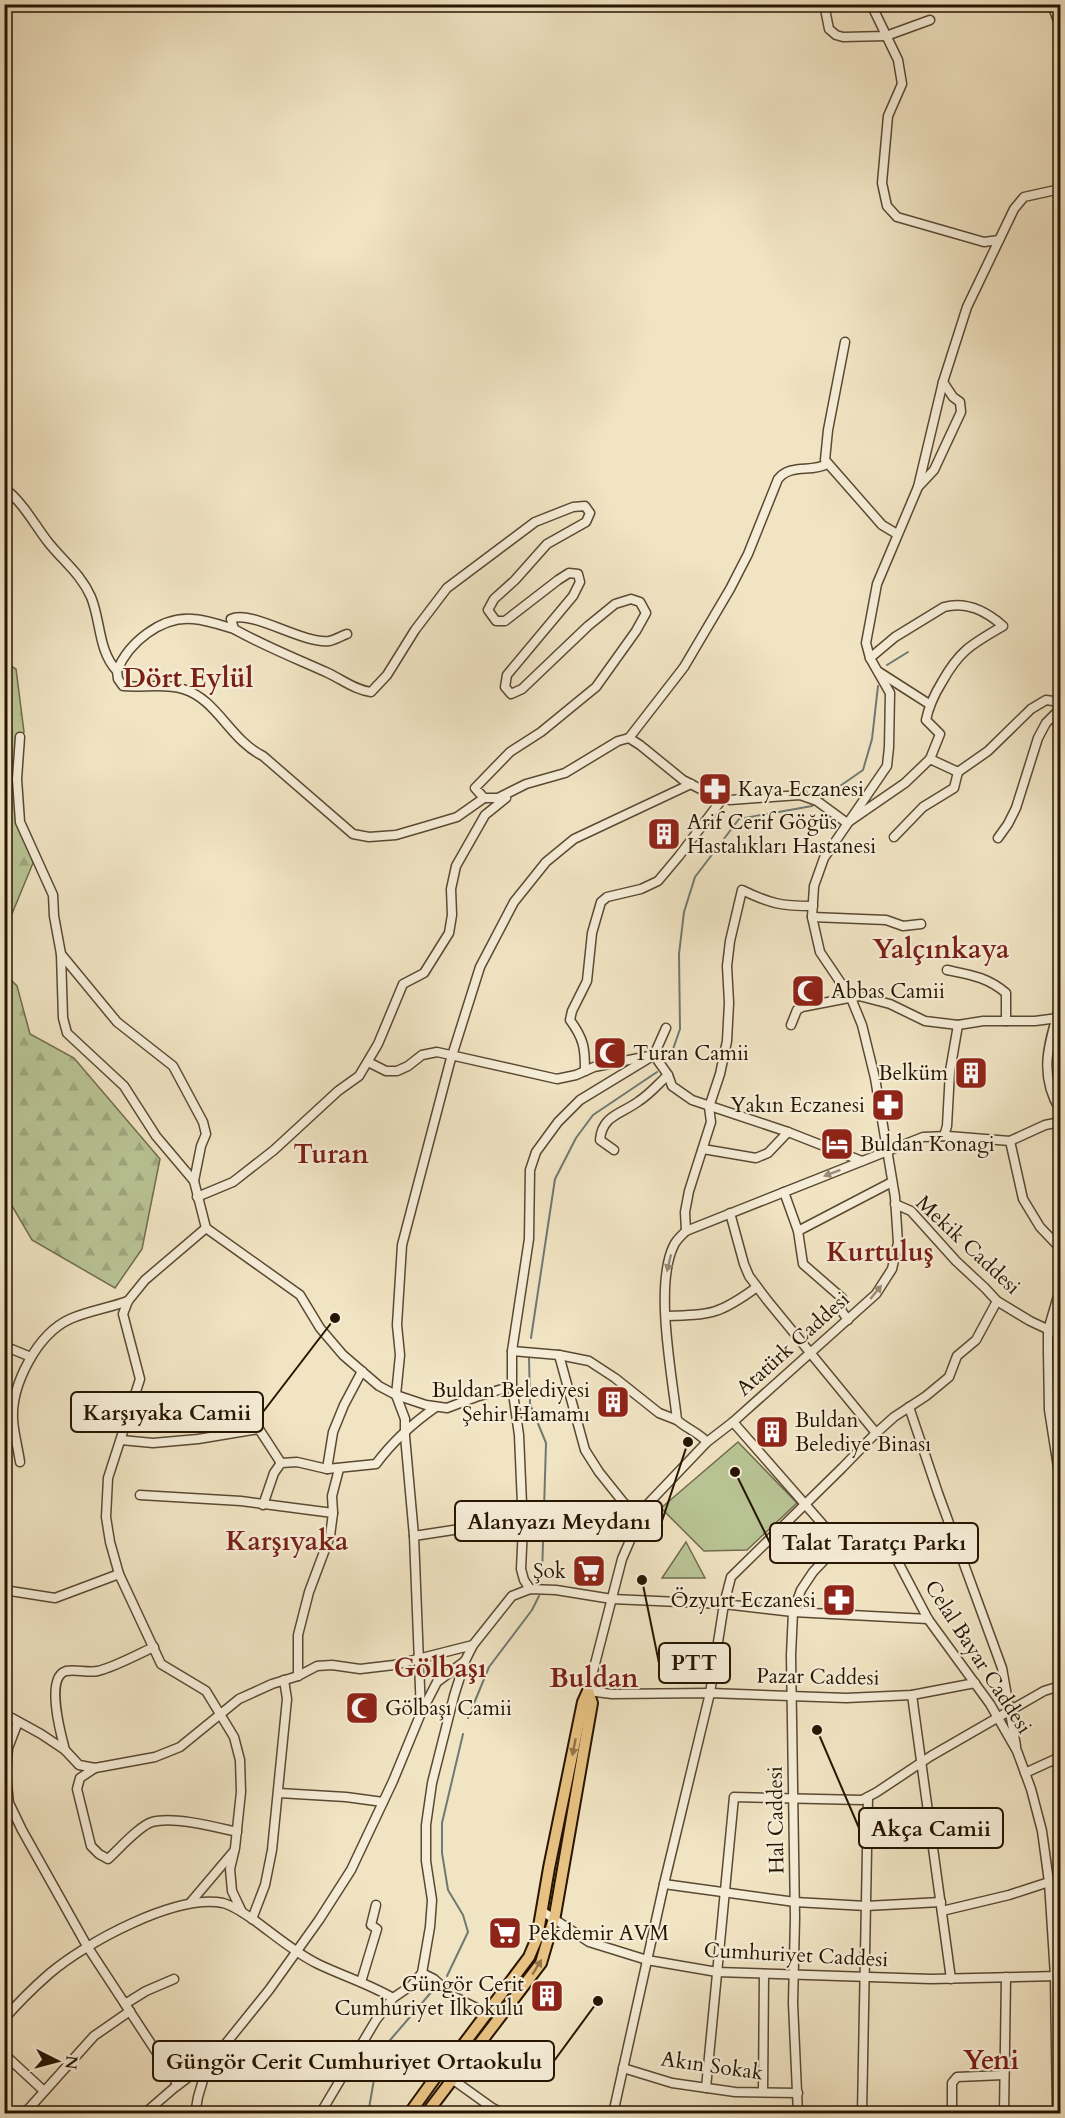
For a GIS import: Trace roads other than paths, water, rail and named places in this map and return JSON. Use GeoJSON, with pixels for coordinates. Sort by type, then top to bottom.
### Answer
{"type":"FeatureCollection","features":[{"type":"Feature","properties":{"kind":"main road"},"geometry":{"type":"LineString","coordinates":[[409,2114],[529,1957],[537,1938],[583,1702],[588,1691]]}},
{"type":"Feature","properties":{"kind":"main road"},"geometry":{"type":"LineString","coordinates":[[426,2114],[541,1963],[554,1920],[592,1703],[588,1691]]}},
{"type":"Feature","properties":{"kind":"street"},"geometry":{"type":"LineString","coordinates":[[824,4],[828,25],[836,35],[843,37],[886,36],[930,20]]}},
{"type":"Feature","properties":{"kind":"street"},"geometry":{"type":"LineString","coordinates":[[871,4],[898,60],[902,84],[888,116],[882,183],[887,206],[897,217],[984,242],[999,240]]}},
{"type":"Feature","properties":{"kind":"street"},"geometry":{"type":"LineString","coordinates":[[1052,4],[1060,27]]}},
{"type":"Feature","properties":{"kind":"street"},"geometry":{"type":"LineString","coordinates":[[629,738],[691,784],[723,798],[730,800],[800,795],[817,801],[848,823],[905,783],[930,759],[940,734],[926,720],[929,704],[955,660],[974,643],[1003,626],[983,610],[951,605],[895,637],[870,658],[866,643],[877,584],[918,487],[944,382],[967,307],[1014,208],[1024,197],[1060,189]]}},
{"type":"Feature","properties":{"kind":"street"},"geometry":{"type":"LineString","coordinates":[[845,342],[824,456],[827,464],[882,525],[897,534]]}},
{"type":"Feature","properties":{"kind":"street"},"geometry":{"type":"LineString","coordinates":[[918,487],[934,470],[961,412],[960,402],[953,397],[944,382]]}},
{"type":"Feature","properties":{"kind":"street"},"geometry":{"type":"LineString","coordinates":[[4,488],[13,495],[49,544],[82,580],[94,607],[107,657],[117,671],[118,679],[123,686],[182,688],[202,697],[249,749],[263,756],[354,834],[369,837],[396,835],[457,817],[484,798],[498,798],[518,788],[565,773],[618,741],[629,738],[684,667],[724,598],[748,554],[778,479],[790,470],[816,468],[827,464]]}},
{"type":"Feature","properties":{"kind":"street"},"geometry":{"type":"LineString","coordinates":[[117,671],[129,651],[145,634],[167,623],[191,618],[234,629],[362,691],[371,692],[387,675],[415,630],[447,588],[534,522],[573,507],[585,507],[590,513],[586,522],[548,544],[515,580],[494,598],[488,610],[496,621],[505,621],[558,579],[570,573],[578,574],[580,582],[573,596],[507,675],[505,687],[511,694],[522,689],[588,626],[615,604],[631,599],[640,602],[646,613],[596,687],[541,732],[510,752],[475,788],[484,798]]}},
{"type":"Feature","properties":{"kind":"street"},"geometry":{"type":"LineString","coordinates":[[234,629],[231,620],[236,616],[250,618],[309,639],[329,641],[347,634]]}},
{"type":"Feature","properties":{"kind":"street","name":"Atatürk Caddesi"},"geometry":{"type":"LineString","coordinates":[[588,1691],[622,1559],[644,1508],[707,1442],[733,1422],[876,1294],[892,1269],[898,1243],[895,1204],[875,1077],[851,998],[820,952],[812,917],[814,886],[824,858],[887,766],[890,747],[890,693],[870,658]]}},
{"type":"Feature","properties":{"kind":"street"},"geometry":{"type":"LineString","coordinates":[[878,671],[929,704]]}},
{"type":"Feature","properties":{"kind":"street"},"geometry":{"type":"LineString","coordinates":[[894,837],[923,807],[954,788],[958,772],[988,751],[1031,709],[1046,700],[1060,702]]}},
{"type":"Feature","properties":{"kind":"street"},"geometry":{"type":"LineString","coordinates":[[998,838],[1016,808],[1038,738],[1046,723],[1060,709]]}},
{"type":"Feature","properties":{"kind":"street"},"geometry":{"type":"LineString","coordinates":[[20,737],[17,778],[20,822],[54,895],[54,916],[61,954],[63,1018],[67,1033],[124,1086],[156,1136],[194,1180]]}},
{"type":"Feature","properties":{"kind":"street"},"geometry":{"type":"LineString","coordinates":[[930,759],[958,772]]}},
{"type":"Feature","properties":{"kind":"street"},"geometry":{"type":"LineString","coordinates":[[421,1713],[414,1536],[405,1419],[396,1395],[400,1355],[397,1325],[402,1245],[453,1054],[480,967],[514,902],[546,862],[574,839],[691,784]]}},
{"type":"Feature","properties":{"kind":"street"},"geometry":{"type":"LineString","coordinates":[[197,1197],[233,1182],[274,1150],[338,1091],[359,1076],[378,1044],[403,984],[424,973],[449,933],[452,915],[451,890],[456,867],[485,815],[518,788]]}},
{"type":"Feature","properties":{"kind":"street"},"geometry":{"type":"LineString","coordinates":[[585,1071],[585,1046],[581,1034],[570,1020],[587,981],[592,933],[601,902],[608,897],[641,889],[658,880],[723,798]]}},
{"type":"Feature","properties":{"kind":"street"},"geometry":{"type":"LineString","coordinates":[[686,1231],[685,1212],[689,1191],[711,1122],[709,1107],[720,1074],[727,1041],[729,1003],[727,966],[730,941],[742,890],[765,901],[784,906],[813,906]]}},
{"type":"Feature","properties":{"kind":"street"},"geometry":{"type":"LineString","coordinates":[[812,917],[886,920],[903,926],[921,924]]}},
{"type":"Feature","properties":{"kind":"street"},"geometry":{"type":"LineString","coordinates":[[61,954],[117,1022],[173,1066],[206,1134],[201,1146],[194,1180],[206,1228],[300,1295],[320,1328],[343,1355],[379,1386],[396,1395],[426,1406],[447,1408],[476,1396],[512,1386]]}},
{"type":"Feature","properties":{"kind":"street"},"geometry":{"type":"LineString","coordinates":[[947,970],[981,977],[994,983],[1006,993],[1006,1021]]}},
{"type":"Feature","properties":{"kind":"street"},"geometry":{"type":"LineString","coordinates":[[791,1025],[797,1010],[802,1007],[859,996],[890,1004],[925,1021],[958,1025],[983,1021],[1035,1021],[1058,1018]]}},
{"type":"Feature","properties":{"kind":"street"},"geometry":{"type":"LineString","coordinates":[[1060,1006],[1047,1056],[1047,1080],[1060,1110]]}},
{"type":"Feature","properties":{"kind":"street"},"geometry":{"type":"LineString","coordinates":[[944,1136],[947,1126],[950,1071],[958,1025]]}},
{"type":"Feature","properties":{"kind":"street"},"geometry":{"type":"LineString","coordinates":[[530,1589],[521,1569],[523,1527],[519,1435],[512,1386],[512,1351],[528,1250],[530,1170],[536,1152],[558,1122],[580,1100],[654,1055],[666,1028]]}},
{"type":"Feature","properties":{"kind":"street"},"geometry":{"type":"LineString","coordinates":[[368,1062],[386,1071],[398,1071],[422,1055],[437,1052],[557,1079],[594,1067],[654,1055]]}},
{"type":"Feature","properties":{"kind":"street"},"geometry":{"type":"LineString","coordinates":[[654,1055],[668,1075],[672,1086],[692,1100],[788,1132],[862,1161]]}},
{"type":"Feature","properties":{"kind":"street"},"geometry":{"type":"LineString","coordinates":[[614,1150],[600,1140],[601,1130],[613,1116],[639,1102],[668,1075]]}},
{"type":"Feature","properties":{"kind":"street"},"geometry":{"type":"LineString","coordinates":[[677,1419],[664,1288],[674,1244],[686,1231],[862,1161],[887,1155],[905,1143],[923,1137],[944,1136],[1010,1141],[1045,1125],[1060,1114]]}},
{"type":"Feature","properties":{"kind":"street"},"geometry":{"type":"LineString","coordinates":[[1045,1125],[1060,1122]]}},
{"type":"Feature","properties":{"kind":"street"},"geometry":{"type":"LineString","coordinates":[[703,1149],[756,1158],[768,1153],[788,1132]]}},
{"type":"Feature","properties":{"kind":"street"},"geometry":{"type":"LineString","coordinates":[[1010,1141],[1023,1199],[1040,1227],[1060,1248]]}},
{"type":"Feature","properties":{"kind":"street"},"geometry":{"type":"LineString","coordinates":[[798,1231],[892,1182]]}},
{"type":"Feature","properties":{"kind":"street"},"geometry":{"type":"LineString","coordinates":[[784,1192],[798,1231],[803,1264],[842,1298],[841,1310],[848,1320]]}},
{"type":"Feature","properties":{"kind":"street","name":"Mekik Caddesi"},"geometry":{"type":"LineString","coordinates":[[895,1204],[911,1211],[956,1261],[997,1301],[1060,1335]]}},
{"type":"Feature","properties":{"kind":"street"},"geometry":{"type":"LineString","coordinates":[[730,1213],[744,1264],[757,1287],[876,1433]]}},
{"type":"Feature","properties":{"kind":"street"},"geometry":{"type":"LineString","coordinates":[[206,1228],[175,1252],[145,1280],[128,1301],[123,1314],[140,1379],[108,1478],[106,1517],[119,1574],[161,1664],[206,1691],[234,1737],[240,1760],[241,1792],[236,1848],[230,1869],[232,1891],[242,1912]]}},
{"type":"Feature","properties":{"kind":"street"},"geometry":{"type":"LineString","coordinates":[[666,1316],[703,1315],[722,1310],[757,1287]]}},
{"type":"Feature","properties":{"kind":"street"},"geometry":{"type":"LineString","coordinates":[[1060,1289],[1048,1330],[1049,1410],[1060,1480]]}},
{"type":"Feature","properties":{"kind":"street"},"geometry":{"type":"LineString","coordinates":[[20,1462],[9,1424],[13,1418],[21,1376],[31,1357],[53,1329],[71,1319],[128,1301]]}},
{"type":"Feature","properties":{"kind":"street"},"geometry":{"type":"LineString","coordinates":[[613,2114],[664,1884],[710,1693],[724,1604],[731,1577],[876,1433],[949,1377],[957,1356],[976,1340],[997,1301]]}},
{"type":"Feature","properties":{"kind":"street"},"geometry":{"type":"LineString","coordinates":[[4,1346],[31,1357]]}},
{"type":"Feature","properties":{"kind":"street"},"geometry":{"type":"LineString","coordinates":[[512,1351],[558,1355],[589,1361],[615,1378],[659,1413],[677,1419],[687,1429],[698,1433],[707,1442]]}},
{"type":"Feature","properties":{"kind":"street"},"geometry":{"type":"LineString","coordinates":[[558,1355],[585,1450],[623,1502],[640,1518]]}},
{"type":"Feature","properties":{"kind":"street"},"geometry":{"type":"LineString","coordinates":[[327,1469],[333,1432],[362,1371]]}},
{"type":"Feature","properties":{"kind":"street"},"geometry":{"type":"LineString","coordinates":[[281,1463],[297,1462],[327,1469],[376,1464],[390,1444],[436,1407]]}},
{"type":"Feature","properties":{"kind":"street"},"geometry":{"type":"LineString","coordinates":[[909,1407],[1002,1668],[1017,1751]]}},
{"type":"Feature","properties":{"kind":"street"},"geometry":{"type":"LineString","coordinates":[[1049,1410],[1060,1411]]}},
{"type":"Feature","properties":{"kind":"street"},"geometry":{"type":"LineString","coordinates":[[733,1422],[846,1551],[856,1549],[887,1552],[897,1560],[956,1542]]}},
{"type":"Feature","properties":{"kind":"street"},"geometry":{"type":"LineString","coordinates":[[121,1440],[153,1443],[198,1439],[259,1429],[281,1463]]}},
{"type":"Feature","properties":{"kind":"street"},"geometry":{"type":"LineString","coordinates":[[263,1505],[274,1473],[281,1463]]}},
{"type":"Feature","properties":{"kind":"street"},"geometry":{"type":"LineString","coordinates":[[298,1676],[298,1635],[309,1592],[330,1536],[333,1513],[332,1496],[339,1469]]}},
{"type":"Feature","properties":{"kind":"street"},"geometry":{"type":"LineString","coordinates":[[140,1495],[241,1501],[333,1513]]}},
{"type":"Feature","properties":{"kind":"street"},"geometry":{"type":"LineString","coordinates":[[414,1536],[466,1528],[523,1527]]}},
{"type":"Feature","properties":{"kind":"street","name":"Hal Caddesi"},"geometry":{"type":"LineString","coordinates":[[798,2114],[794,1975],[793,1612],[801,1590],[813,1572],[830,1554],[846,1551]]}},
{"type":"Feature","properties":{"kind":"street","name":"Celal Bayar Caddesi"},"geometry":{"type":"LineString","coordinates":[[897,1560],[928,1619],[975,1683],[1017,1751],[1042,1831],[1058,1976],[1057,2114]]}},
{"type":"Feature","properties":{"kind":"street"},"geometry":{"type":"LineString","coordinates":[[4,1590],[55,1598],[119,1574]]}},
{"type":"Feature","properties":{"kind":"street"},"geometry":{"type":"LineString","coordinates":[[320,2114],[376,2020],[393,1998],[412,1985],[422,1973],[426,1961],[432,1900],[426,1860],[426,1826],[432,1783],[465,1661],[474,1645],[512,1596],[530,1589],[556,1590],[612,1599],[724,1604],[793,1612],[928,1619]]}},
{"type":"Feature","properties":{"kind":"street"},"geometry":{"type":"LineString","coordinates":[[4,1716],[65,1750],[79,1765],[95,1768],[155,1757],[180,1746],[239,1699],[298,1676],[317,1666],[332,1665],[360,1669],[419,1660],[474,1645]]}},
{"type":"Feature","properties":{"kind":"street"},"geometry":{"type":"LineString","coordinates":[[65,1750],[59,1727],[56,1700],[57,1680],[62,1673],[68,1671],[89,1673],[108,1668],[154,1647]]}},
{"type":"Feature","properties":{"kind":"street"},"geometry":{"type":"LineString","coordinates":[[144,2114],[215,2057],[297,1950],[351,1870],[437,1682],[465,1661]]}},
{"type":"Feature","properties":{"kind":"street"},"geometry":{"type":"LineString","coordinates":[[252,1919],[265,1885],[272,1850],[287,1699],[284,1680]]}},
{"type":"Feature","properties":{"kind":"street","name":"Pazar Caddesi"},"geometry":{"type":"LineString","coordinates":[[588,1691],[612,1695],[710,1693],[846,1698],[912,1695],[975,1683]]}},
{"type":"Feature","properties":{"kind":"street"},"geometry":{"type":"LineString","coordinates":[[706,2088],[734,1797],[861,1800],[1044,1691],[1060,1686]]}},
{"type":"Feature","properties":{"kind":"street"},"geometry":{"type":"LineString","coordinates":[[912,1695],[951,1979]]}},
{"type":"Feature","properties":{"kind":"street"},"geometry":{"type":"LineString","coordinates":[[18,1722],[8,1748],[6,1774],[9,1803],[87,1946],[178,2085]]}},
{"type":"Feature","properties":{"kind":"street"},"geometry":{"type":"LineString","coordinates":[[1025,1773],[1060,1757]]}},
{"type":"Feature","properties":{"kind":"street"},"geometry":{"type":"LineString","coordinates":[[95,1768],[80,1778],[77,1789],[92,1846],[108,1859],[151,1822],[202,1824],[237,1832]]}},
{"type":"Feature","properties":{"kind":"street"},"geometry":{"type":"LineString","coordinates":[[279,1793],[383,1802]]}},
{"type":"Feature","properties":{"kind":"street"},"geometry":{"type":"LineString","coordinates":[[862,2114],[868,1797]]}},
{"type":"Feature","properties":{"kind":"street"},"geometry":{"type":"LineString","coordinates":[[190,1903],[236,1848]]}},
{"type":"Feature","properties":{"kind":"street"},"geometry":{"type":"LineString","coordinates":[[664,1884],[795,1902],[941,1907],[1009,1896],[1049,1882]]}},
{"type":"Feature","properties":{"kind":"street"},"geometry":{"type":"LineString","coordinates":[[4,2019],[50,1973],[87,1946],[158,1912],[190,1903],[223,1903],[242,1912],[316,1964],[377,1988],[393,1998]]}},
{"type":"Feature","properties":{"kind":"street"},"geometry":{"type":"LineString","coordinates":[[361,1982],[377,1929],[371,1924],[376,1905]]}},
{"type":"Feature","properties":{"kind":"street","name":"Cumhuriyet Caddesi"},"geometry":{"type":"LineString","coordinates":[[542,1911],[589,1942],[647,1960],[717,1972],[951,1979],[1058,1976]]}},
{"type":"Feature","properties":{"kind":"street"},"geometry":{"type":"LineString","coordinates":[[1052,1932],[1060,1923]]}},
{"type":"Feature","properties":{"kind":"street"},"geometry":{"type":"LineString","coordinates":[[422,1973],[434,1979],[453,1996],[486,2013]]}},
{"type":"Feature","properties":{"kind":"street"},"geometry":{"type":"LineString","coordinates":[[763,2092],[764,1974]]}},
{"type":"Feature","properties":{"kind":"street"},"geometry":{"type":"LineString","coordinates":[[1004,2114],[1005,1977]]}},
{"type":"Feature","properties":{"kind":"street"},"geometry":{"type":"LineString","coordinates":[[24,2114],[94,2036],[146,1991],[174,1979]]}},
{"type":"Feature","properties":{"kind":"street"},"geometry":{"type":"LineString","coordinates":[[4,2054],[44,2091]]}},
{"type":"Feature","properties":{"kind":"street"},"geometry":{"type":"LineString","coordinates":[[195,2114],[208,2062]]}},
{"type":"Feature","properties":{"kind":"street","name":"Akın Sokak"},"geometry":{"type":"LineString","coordinates":[[623,2068],[672,2083],[706,2088],[798,2093]]}},
{"type":"Feature","properties":{"kind":"street"},"geometry":{"type":"LineString","coordinates":[[952,2114],[952,2083],[957,2077],[1004,2075]]}},
{"type":"Feature","properties":{"kind":"street"},"geometry":{"type":"LineString","coordinates":[[452,2079],[504,2114]]}},
{"type":"Feature","properties":{"kind":"waterway"},"geometry":{"type":"LineString","coordinates":[[887,665],[908,652]]}},
{"type":"Feature","properties":{"kind":"waterway"},"geometry":{"type":"LineString","coordinates":[[820,800],[863,770],[872,739],[878,686]]}},
{"type":"Feature","properties":{"kind":"waterway"},"geometry":{"type":"LineString","coordinates":[[670,1058],[680,1029],[679,954],[684,912],[695,877],[739,819],[812,806],[815,803]]}},
{"type":"Feature","properties":{"kind":"waterway"},"geometry":{"type":"LineString","coordinates":[[531,1338],[555,1179],[576,1138],[593,1115],[657,1072]]}},
{"type":"Feature","properties":{"kind":"waterway"},"geometry":{"type":"LineString","coordinates":[[529,1358],[530,1404],[546,1443],[542,1576]]}},
{"type":"Feature","properties":{"kind":"waterway"},"geometry":{"type":"LineString","coordinates":[[468,1718],[489,1667],[532,1610],[539,1596]]}},
{"type":"Feature","properties":{"kind":"waterway"},"geometry":{"type":"LineString","coordinates":[[447,1976],[468,1932],[463,1915],[448,1890],[442,1853],[442,1823],[463,1734]]}},
{"type":"Feature","properties":{"kind":"waterway"},"geometry":{"type":"LineString","coordinates":[[368,2114],[376,2068],[385,2046],[434,1989]]}},
{"type":"Feature","properties":{"kind":"place","name":"Kaya Eczanesi"},"geometry":{"type":"Point","coordinates":[715,789]}},
{"type":"Feature","properties":{"kind":"place","name":"Arif Cerif Göğüs Hastalıkları Hastanesi"},"geometry":{"type":"Point","coordinates":[664,834]}},
{"type":"Feature","properties":{"kind":"place","name":"Abbas Camii"},"geometry":{"type":"Point","coordinates":[808,991]}},
{"type":"Feature","properties":{"kind":"place","name":"Turan Camii"},"geometry":{"type":"Point","coordinates":[610,1053]}},
{"type":"Feature","properties":{"kind":"place","name":"Belküm"},"geometry":{"type":"Point","coordinates":[971,1073]}},
{"type":"Feature","properties":{"kind":"place","name":"Yakın Eczanesi"},"geometry":{"type":"Point","coordinates":[888,1105]}},
{"type":"Feature","properties":{"kind":"place","name":"Buldan Konagi"},"geometry":{"type":"Point","coordinates":[837,1144]}},
{"type":"Feature","properties":{"kind":"place","name":"Karşıyaka Camii"},"geometry":{"type":"Point","coordinates":[335,1318]}},
{"type":"Feature","properties":{"kind":"place","name":"Buldan Belediyesi Şehir Hamamı"},"geometry":{"type":"Point","coordinates":[613,1402]}},
{"type":"Feature","properties":{"kind":"place","name":"Buldan Belediye Binası"},"geometry":{"type":"Point","coordinates":[772,1432]}},
{"type":"Feature","properties":{"kind":"place","name":"Alanyazı Meydanı"},"geometry":{"type":"Point","coordinates":[688,1442]}},
{"type":"Feature","properties":{"kind":"place","name":"Talat Taratçı Parkı"},"geometry":{"type":"Point","coordinates":[735,1472]}},
{"type":"Feature","properties":{"kind":"place","name":"Şok"},"geometry":{"type":"Point","coordinates":[589,1571]}},
{"type":"Feature","properties":{"kind":"place","name":"PTT"},"geometry":{"type":"Point","coordinates":[642,1580]}},
{"type":"Feature","properties":{"kind":"place","name":"Özyurt Eczanesi"},"geometry":{"type":"Point","coordinates":[839,1600]}},
{"type":"Feature","properties":{"kind":"place","name":"Gölbaşı Camii"},"geometry":{"type":"Point","coordinates":[362,1708]}},
{"type":"Feature","properties":{"kind":"place","name":"Akça Camii"},"geometry":{"type":"Point","coordinates":[817,1730]}},
{"type":"Feature","properties":{"kind":"place","name":"Pekdemir AVM"},"geometry":{"type":"Point","coordinates":[505,1933]}},
{"type":"Feature","properties":{"kind":"place","name":"Güngör Cerit Cumhuriyet İlkokulu"},"geometry":{"type":"Point","coordinates":[547,1996]}},
{"type":"Feature","properties":{"kind":"place","name":"Güngör Cerit Cumhuriyet Ortaokulu"},"geometry":{"type":"Point","coordinates":[598,2001]}},
{"type":"Feature","properties":{"kind":"district","name":"Dört Eylül"},"geometry":{"type":"Point","coordinates":[188,678]}},
{"type":"Feature","properties":{"kind":"district","name":"Yalçınkaya"},"geometry":{"type":"Point","coordinates":[941,949]}},
{"type":"Feature","properties":{"kind":"district","name":"Turan"},"geometry":{"type":"Point","coordinates":[331,1154]}},
{"type":"Feature","properties":{"kind":"district","name":"Kurtuluş"},"geometry":{"type":"Point","coordinates":[880,1252]}},
{"type":"Feature","properties":{"kind":"district","name":"Karşıyaka"},"geometry":{"type":"Point","coordinates":[287,1541]}},
{"type":"Feature","properties":{"kind":"district","name":"Gölbaşı"},"geometry":{"type":"Point","coordinates":[440,1668]}},
{"type":"Feature","properties":{"kind":"district","name":"Buldan"},"geometry":{"type":"Point","coordinates":[594,1678]}},
{"type":"Feature","properties":{"kind":"district","name":"Yeni"},"geometry":{"type":"Point","coordinates":[991,2060]}}]}
